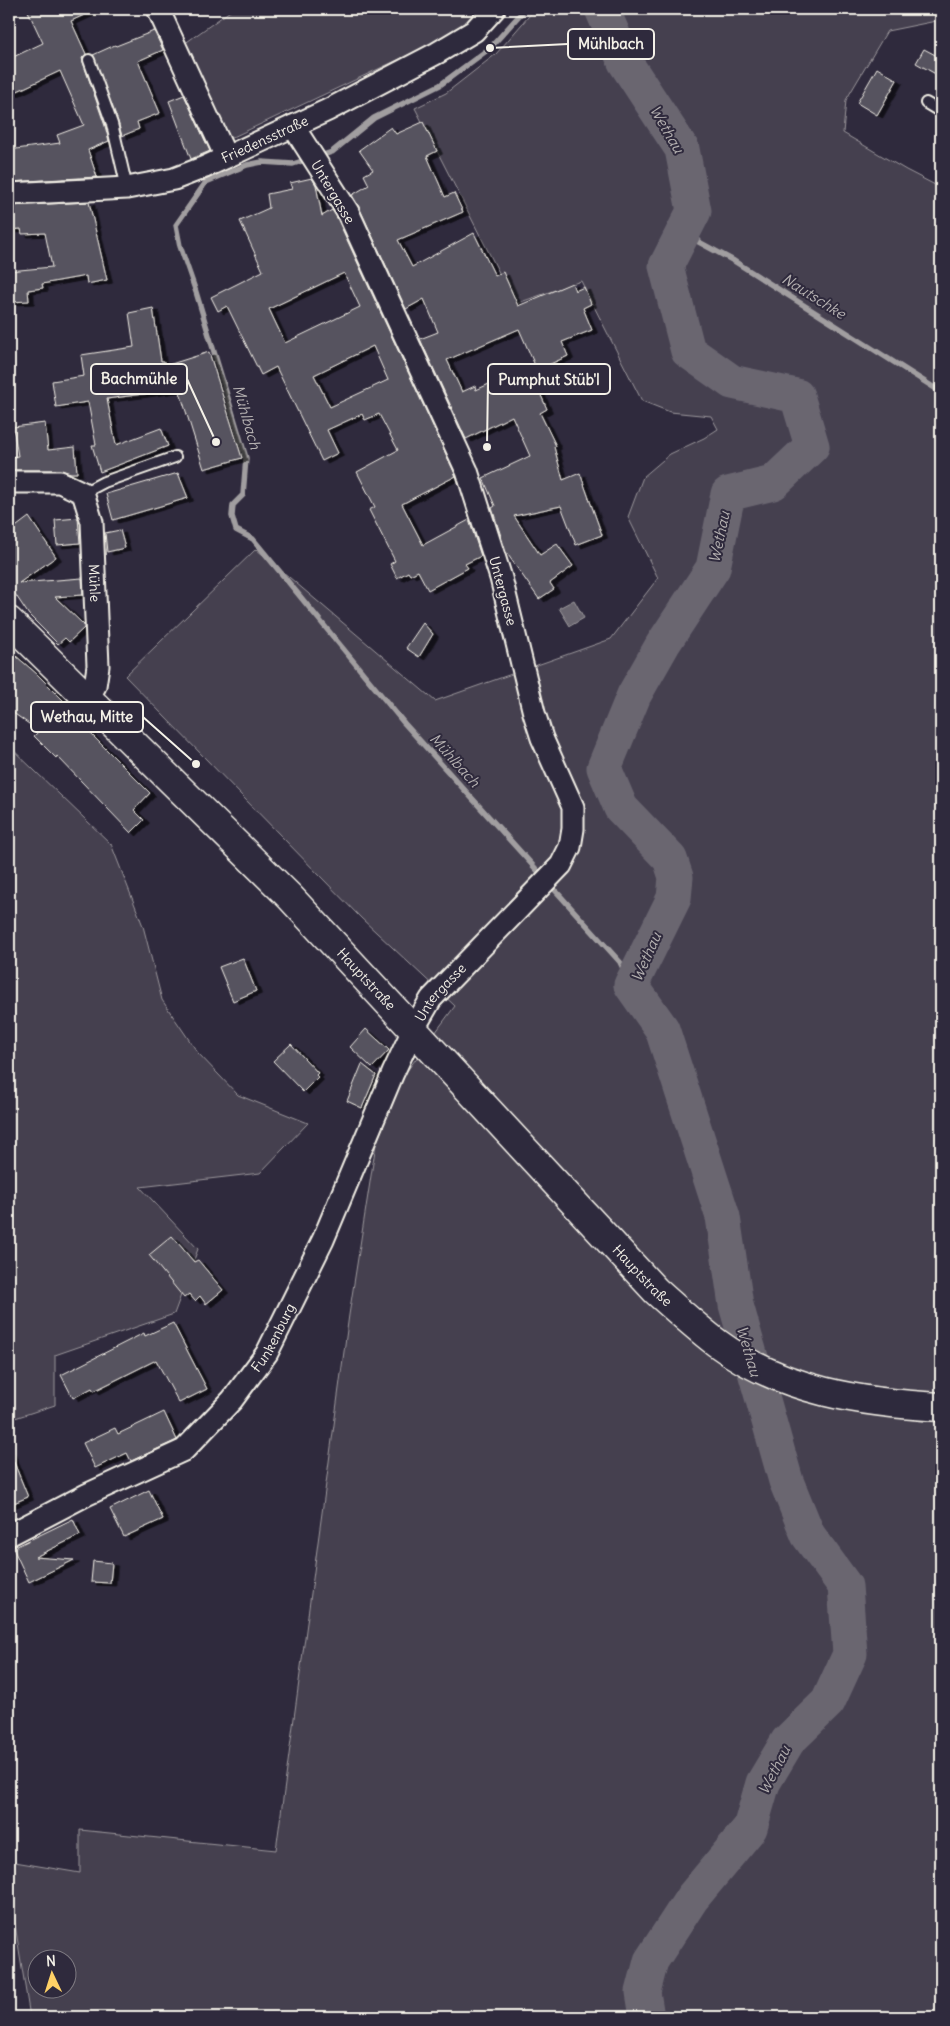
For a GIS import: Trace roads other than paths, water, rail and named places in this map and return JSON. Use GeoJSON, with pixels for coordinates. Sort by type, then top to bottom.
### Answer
{"type":"FeatureCollection","features":[{"type":"Feature","properties":{"kind":"main road","name":"Hauptstraße"},"geometry":{"type":"LineString","coordinates":[[11,629],[88,698],[282,890],[656,1291],[718,1343],[740,1357],[786,1380],[835,1395],[884,1403],[941,1407]]}},
{"type":"Feature","properties":{"kind":"street","name":"Friedensstraße"},"geometry":{"type":"LineString","coordinates":[[9,194],[128,188],[174,179],[293,126],[457,43],[474,31],[494,9]]}},
{"type":"Feature","properties":{"kind":"street"},"geometry":{"type":"LineString","coordinates":[[163,12],[226,157]]}},
{"type":"Feature","properties":{"kind":"street","name":"Untergasse"},"geometry":{"type":"LineString","coordinates":[[293,126],[348,212],[467,471],[501,578],[534,713],[542,738],[573,807],[573,829],[570,847],[561,866],[433,997],[413,1030]]}},
{"type":"Feature","properties":{"kind":"street"},"geometry":{"type":"LineString","coordinates":[[9,482],[60,482],[83,493]]}},
{"type":"Feature","properties":{"kind":"street","name":"Mühle"},"geometry":{"type":"LineString","coordinates":[[83,493],[92,522],[98,666],[95,686],[88,698]]}},
{"type":"Feature","properties":{"kind":"street"},"geometry":{"type":"LineString","coordinates":[[9,603],[11,629]]}},
{"type":"Feature","properties":{"kind":"street","name":"Funkenburg"},"geometry":{"type":"LineString","coordinates":[[9,1535],[86,1495],[184,1450],[232,1400],[267,1353],[323,1240],[362,1143],[413,1030]]}},
{"type":"Feature","properties":{"kind":"lane"},"geometry":{"type":"LineString","coordinates":[[89,60],[112,124],[128,188]]}},
{"type":"Feature","properties":{"kind":"lane"},"geometry":{"type":"LineString","coordinates":[[926,103],[941,112]]}},
{"type":"Feature","properties":{"kind":"lane"},"geometry":{"type":"LineString","coordinates":[[83,493],[104,482],[174,457]]}},
{"type":"Feature","properties":{"kind":"waterway","name":"Mühlbach"},"geometry":{"type":"LineString","coordinates":[[317,157],[332,152],[374,118],[440,85],[490,48],[525,9]]}},
{"type":"Feature","properties":{"kind":"waterway","name":"Wethau"},"geometry":{"type":"LineString","coordinates":[[602,9],[625,62],[682,149],[694,211],[666,266],[688,351],[732,382],[797,396],[812,446],[773,483],[728,494],[713,568],[663,644],[634,695],[604,768],[621,808],[670,859],[676,877],[674,898],[631,985],[662,1029],[723,1217],[736,1305],[786,1481],[808,1535],[845,1586],[850,1654],[828,1702],[788,1741],[763,1783],[750,1828],[692,1898],[651,1961],[643,1992],[647,2017]]}},
{"type":"Feature","properties":{"kind":"waterway","name":"Mühlbach"},"geometry":{"type":"LineString","coordinates":[[308,159],[293,164],[262,162],[247,165],[206,182],[176,225],[180,246],[196,292],[246,458],[243,495],[233,505],[232,516],[236,530],[253,539],[404,723],[620,962],[631,985]]}},
{"type":"Feature","properties":{"kind":"waterway","name":"Nautschke"},"geometry":{"type":"LineString","coordinates":[[694,211],[697,241],[734,261],[941,392]]}},
{"type":"Feature","properties":{"kind":"place","name":"Mühlbach"},"geometry":{"type":"Point","coordinates":[490,48]}},
{"type":"Feature","properties":{"kind":"place","name":"Bachmühle"},"geometry":{"type":"Point","coordinates":[216,442]}},
{"type":"Feature","properties":{"kind":"place","name":"Pumphut Stüb'l"},"geometry":{"type":"Point","coordinates":[487,447]}},
{"type":"Feature","properties":{"kind":"place","name":"Wethau, Mitte"},"geometry":{"type":"Point","coordinates":[196,764]}}]}
